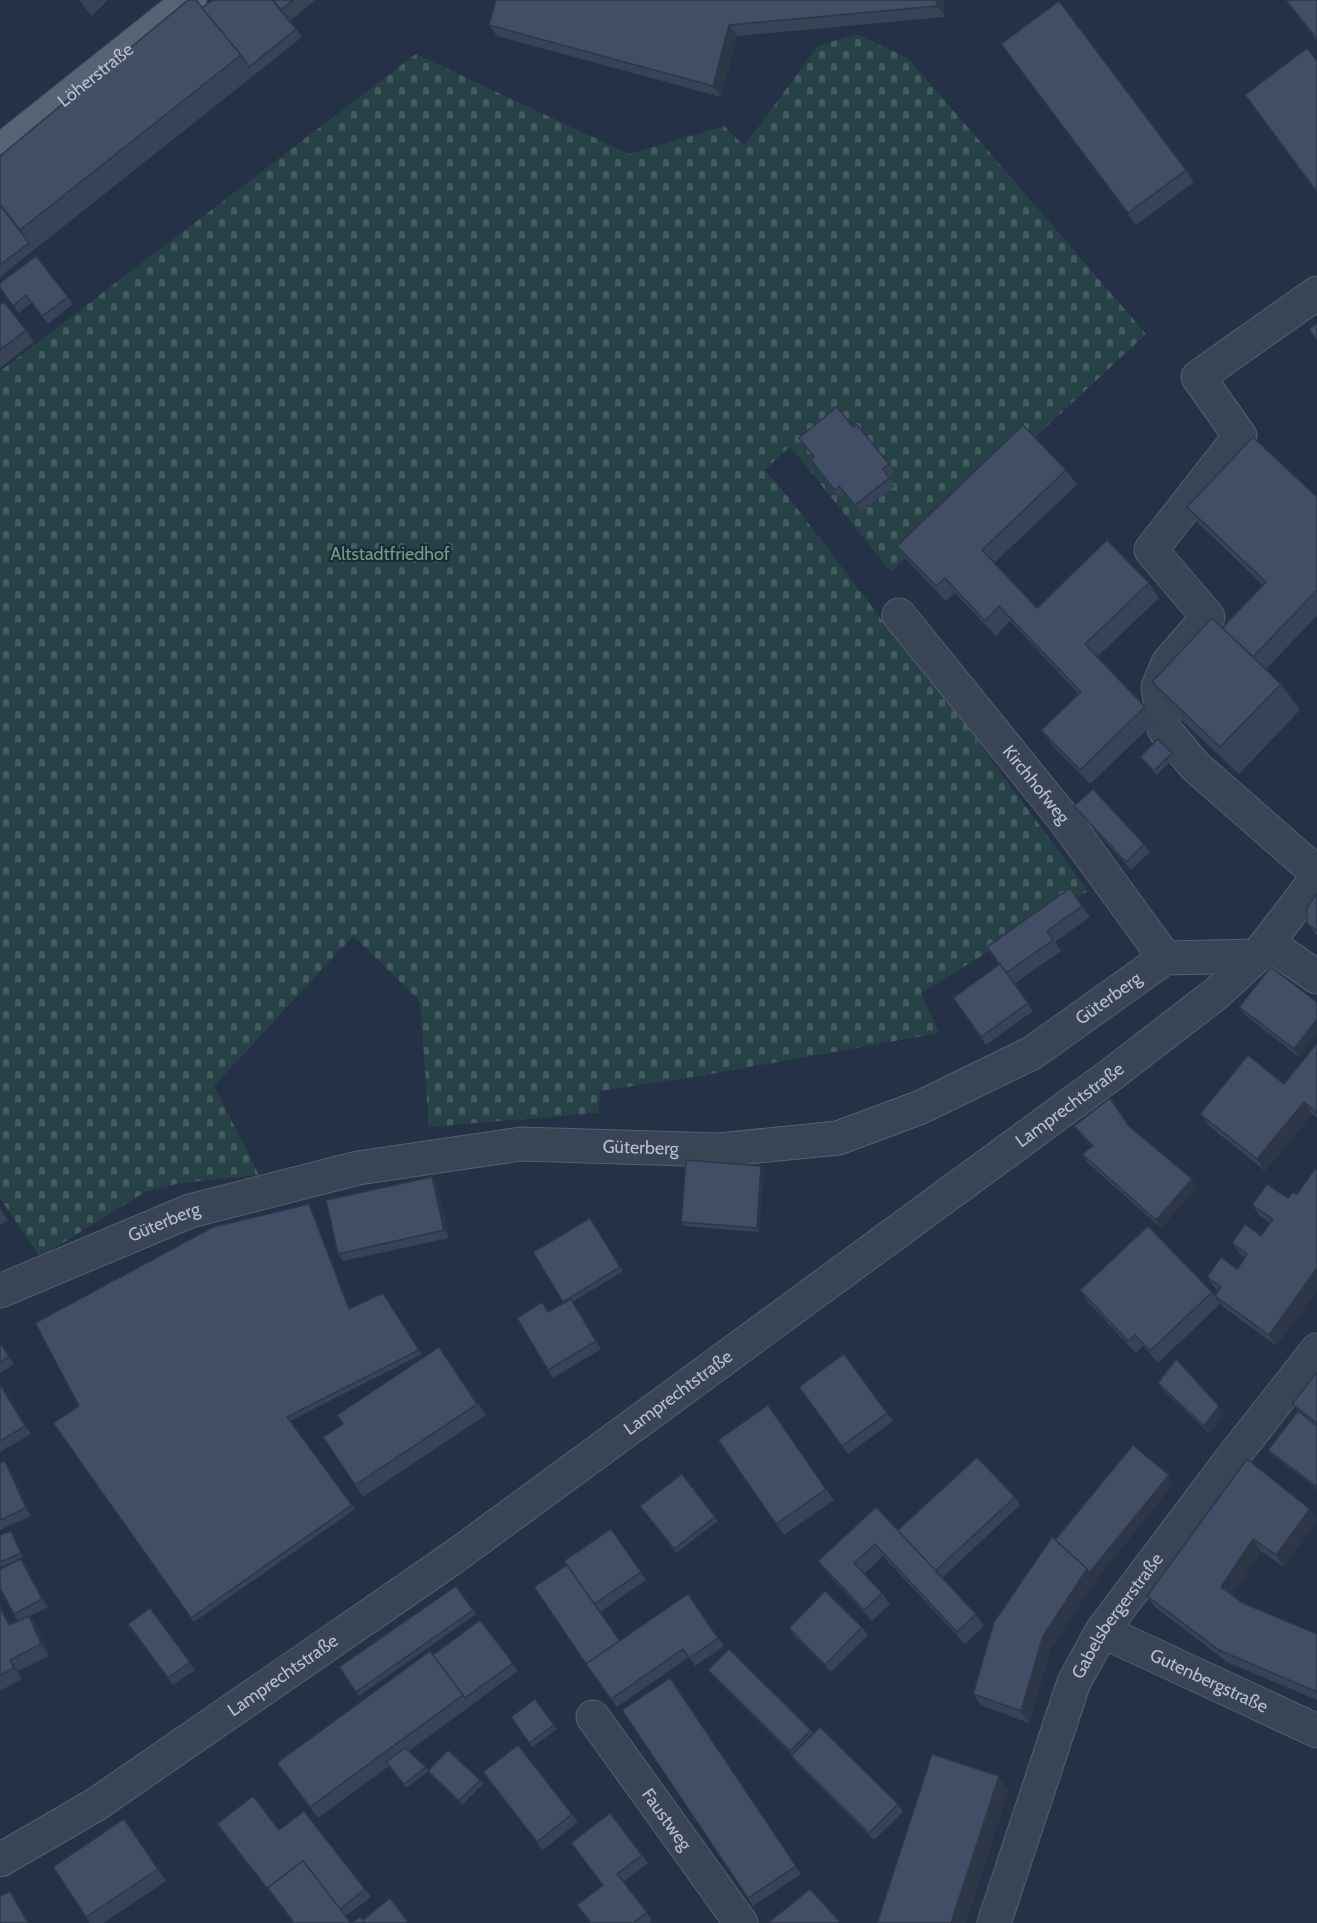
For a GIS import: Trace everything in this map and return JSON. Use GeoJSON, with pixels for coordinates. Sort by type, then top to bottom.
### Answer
{"type":"FeatureCollection","features":[{"type":"Feature","properties":{"kind":"main road","name":"Löherstraße"},"geometry":{"type":"LineString","coordinates":[[0,151],[190,0]]}},
{"type":"Feature","properties":{"kind":"street"},"geometry":{"type":"LineString","coordinates":[[1317,293],[1198,377],[1240,436],[1151,550],[1208,617],[1168,663],[1158,687],[1164,729],[1195,766],[1317,875]]}},
{"type":"Feature","properties":{"kind":"street","name":"Kirchhofweg"},"geometry":{"type":"LineString","coordinates":[[899,615],[1064,819],[1165,958]]}},
{"type":"Feature","properties":{"kind":"street","name":"Lamprechtstraße"},"geometry":{"type":"LineString","coordinates":[[0,1860],[95,1805],[454,1557],[1112,1074],[1217,993],[1263,950],[1317,875]]}},
{"type":"Feature","properties":{"kind":"street"},"geometry":{"type":"LineString","coordinates":[[1165,958],[1263,950],[1317,977]]}},
{"type":"Feature","properties":{"kind":"street","name":"Güterberg"},"geometry":{"type":"LineString","coordinates":[[0,1291],[190,1211],[358,1168],[521,1144],[719,1150],[838,1138],[921,1107],[1032,1053],[1165,958]]}},
{"type":"Feature","properties":{"kind":"street","name":"Gabelsbergerstraße"},"geometry":{"type":"LineString","coordinates":[[994,1923],[1074,1682],[1102,1631],[1232,1458],[1317,1350]]}},
{"type":"Feature","properties":{"kind":"street","name":"Gutenbergstraße"},"geometry":{"type":"LineString","coordinates":[[1102,1631],[1317,1731]]}},
{"type":"Feature","properties":{"kind":"street","name":"Faustweg"},"geometry":{"type":"LineString","coordinates":[[592,1717],[741,1923]]}},
{"type":"Feature","properties":{"kind":"green space","name":"Altstadtfriedhof"},"geometry":{"type":"Polygon","coordinates":[[[856,34],[908,58],[1146,334],[891,572],[790,446],[765,470],[965,724],[1088,891],[921,993],[939,1033],[706,1075],[600,1091],[599,1113],[429,1127],[420,1001],[353,936],[214,1086],[259,1175],[181,1183],[145,1192],[40,1257],[0,1198],[0,371],[416,54],[629,154],[724,126],[744,146],[818,46],[856,34]]]}},
{"type":"Feature","properties":{"kind":"building"},"geometry":{"type":"Polygon","coordinates":[[[188,0],[196,0],[241,55],[20,230],[0,204],[0,156],[188,0]]]}},
{"type":"Feature","properties":{"kind":"building"},"geometry":{"type":"Polygon","coordinates":[[[213,0],[272,0],[296,29],[249,67],[202,8],[213,0]]]}},
{"type":"Feature","properties":{"kind":"building"},"geometry":{"type":"Polygon","coordinates":[[[273,0],[293,0],[281,10],[273,0]]]}},
{"type":"Feature","properties":{"kind":"building"},"geometry":{"type":"Polygon","coordinates":[[[496,0],[936,0],[937,6],[729,25],[713,86],[489,25],[496,0]]]}},
{"type":"Feature","properties":{"kind":"building"},"geometry":{"type":"Polygon","coordinates":[[[1286,0],[1317,0],[1317,39],[1286,0]]]}},
{"type":"Feature","properties":{"kind":"building"},"geometry":{"type":"Polygon","coordinates":[[[1059,1],[1186,170],[1128,213],[1001,44],[1059,1]]]}},
{"type":"Feature","properties":{"kind":"building"},"geometry":{"type":"Polygon","coordinates":[[[1307,48],[1317,61],[1317,192],[1245,95],[1307,48]]]}},
{"type":"Feature","properties":{"kind":"building"},"geometry":{"type":"Polygon","coordinates":[[[0,205],[29,243],[0,265],[0,205]]]}},
{"type":"Feature","properties":{"kind":"building"},"geometry":{"type":"Polygon","coordinates":[[[36,256],[68,297],[42,316],[26,295],[13,306],[0,288],[0,283],[36,256]]]}},
{"type":"Feature","properties":{"kind":"building"},"geometry":{"type":"Polygon","coordinates":[[[4,302],[26,330],[0,350],[0,305],[4,302]]]}},
{"type":"Feature","properties":{"kind":"building"},"geometry":{"type":"Polygon","coordinates":[[[1317,323],[1317,341],[1309,329],[1317,323]]]}},
{"type":"Feature","properties":{"kind":"building"},"geometry":{"type":"Polygon","coordinates":[[[837,407],[853,427],[857,425],[889,464],[883,469],[889,478],[855,505],[839,486],[835,490],[811,460],[814,457],[799,438],[837,407]]]}},
{"type":"Feature","properties":{"kind":"building"},"geometry":{"type":"Polygon","coordinates":[[[1023,425],[1066,470],[982,550],[1037,608],[1107,540],[1149,583],[1085,644],[1145,707],[1080,770],[1041,730],[1081,692],[999,606],[985,621],[945,578],[936,586],[897,546],[1023,425]]]}},
{"type":"Feature","properties":{"kind":"building"},"geometry":{"type":"Polygon","coordinates":[[[1253,437],[1317,497],[1317,590],[1253,657],[1222,628],[1266,582],[1187,507],[1253,437]]]}},
{"type":"Feature","properties":{"kind":"building"},"geometry":{"type":"Polygon","coordinates":[[[1212,618],[1281,684],[1220,747],[1152,682],[1212,618]]]}},
{"type":"Feature","properties":{"kind":"building"},"geometry":{"type":"Polygon","coordinates":[[[1158,739],[1172,753],[1154,771],[1140,757],[1158,739]]]}},
{"type":"Feature","properties":{"kind":"building"},"geometry":{"type":"Polygon","coordinates":[[[1093,789],[1144,844],[1126,862],[1074,806],[1093,789]]]}},
{"type":"Feature","properties":{"kind":"building"},"geometry":{"type":"Polygon","coordinates":[[[1070,888],[1082,906],[1047,931],[1053,940],[1006,973],[987,947],[1070,888]]]}},
{"type":"Feature","properties":{"kind":"building"},"geometry":{"type":"Polygon","coordinates":[[[1317,893],[1317,931],[1307,923],[1307,907],[1317,893]]]}},
{"type":"Feature","properties":{"kind":"building"},"geometry":{"type":"Polygon","coordinates":[[[1000,964],[1028,1003],[981,1037],[953,998],[1000,964]]]}},
{"type":"Feature","properties":{"kind":"building"},"geometry":{"type":"Polygon","coordinates":[[[1271,967],[1317,1002],[1317,1019],[1294,1049],[1239,1007],[1271,967]]]}},
{"type":"Feature","properties":{"kind":"building"},"geometry":{"type":"Polygon","coordinates":[[[1317,1043],[1317,1113],[1304,1102],[1257,1159],[1200,1114],[1248,1055],[1284,1084],[1317,1043]]]}},
{"type":"Feature","properties":{"kind":"building"},"geometry":{"type":"Polygon","coordinates":[[[1110,1098],[1128,1125],[1192,1179],[1156,1220],[1082,1154],[1093,1146],[1074,1126],[1110,1098]]]}},
{"type":"Feature","properties":{"kind":"building"},"geometry":{"type":"Polygon","coordinates":[[[686,1160],[761,1166],[757,1228],[681,1222],[686,1160]]]}},
{"type":"Feature","properties":{"kind":"building"},"geometry":{"type":"Polygon","coordinates":[[[1317,1166],[1317,1268],[1269,1335],[1215,1296],[1221,1287],[1207,1277],[1221,1257],[1237,1269],[1247,1254],[1232,1243],[1245,1224],[1261,1236],[1273,1219],[1252,1205],[1267,1184],[1288,1198],[1293,1192],[1297,1194],[1317,1166]]]}},
{"type":"Feature","properties":{"kind":"building"},"geometry":{"type":"Polygon","coordinates":[[[432,1177],[444,1230],[338,1254],[326,1200],[432,1177]]]}},
{"type":"Feature","properties":{"kind":"building"},"geometry":{"type":"Polygon","coordinates":[[[309,1204],[349,1309],[383,1293],[419,1350],[287,1417],[352,1505],[191,1618],[53,1423],[79,1406],[35,1323],[213,1227],[309,1204]]]}},
{"type":"Feature","properties":{"kind":"building"},"geometry":{"type":"Polygon","coordinates":[[[590,1218],[620,1267],[563,1302],[533,1252],[590,1218]]]}},
{"type":"Feature","properties":{"kind":"building"},"geometry":{"type":"Polygon","coordinates":[[[1148,1226],[1212,1292],[1150,1351],[1135,1335],[1128,1341],[1080,1290],[1148,1226]]]}},
{"type":"Feature","properties":{"kind":"building"},"geometry":{"type":"Polygon","coordinates":[[[571,1299],[596,1341],[548,1370],[517,1318],[542,1302],[548,1312],[571,1299]]]}},
{"type":"Feature","properties":{"kind":"building"},"geometry":{"type":"Polygon","coordinates":[[[0,1342],[9,1357],[0,1362],[0,1342]]]}},
{"type":"Feature","properties":{"kind":"building"},"geometry":{"type":"Polygon","coordinates":[[[439,1347],[477,1404],[355,1485],[323,1437],[343,1424],[337,1415],[439,1347]]]}},
{"type":"Feature","properties":{"kind":"building"},"geometry":{"type":"Polygon","coordinates":[[[844,1354],[887,1413],[842,1446],[799,1387],[844,1354]]]}},
{"type":"Feature","properties":{"kind":"building"},"geometry":{"type":"Polygon","coordinates":[[[1176,1359],[1219,1406],[1204,1426],[1158,1383],[1176,1359]]]}},
{"type":"Feature","properties":{"kind":"building"},"geometry":{"type":"Polygon","coordinates":[[[1317,1372],[1317,1423],[1292,1404],[1317,1372]]]}},
{"type":"Feature","properties":{"kind":"building"},"geometry":{"type":"Polygon","coordinates":[[[0,1384],[25,1426],[0,1441],[0,1384]]]}},
{"type":"Feature","properties":{"kind":"building"},"geometry":{"type":"Polygon","coordinates":[[[768,1405],[826,1489],[776,1524],[718,1440],[768,1405]]]}},
{"type":"Feature","properties":{"kind":"building"},"geometry":{"type":"Polygon","coordinates":[[[1298,1411],[1317,1426],[1317,1487],[1268,1450],[1298,1411]]]}},
{"type":"Feature","properties":{"kind":"building"},"geometry":{"type":"Polygon","coordinates":[[[1133,1445],[1169,1475],[1089,1573],[1055,1540],[1133,1445]]]}},
{"type":"Feature","properties":{"kind":"building"},"geometry":{"type":"Polygon","coordinates":[[[977,1457],[1015,1497],[935,1571],[897,1531],[977,1457]]]}},
{"type":"Feature","properties":{"kind":"building"},"geometry":{"type":"Polygon","coordinates":[[[1247,1459],[1310,1509],[1276,1555],[1253,1539],[1221,1587],[1243,1603],[1317,1634],[1317,1692],[1219,1650],[1147,1596],[1247,1459]]]}},
{"type":"Feature","properties":{"kind":"building"},"geometry":{"type":"Polygon","coordinates":[[[5,1461],[26,1508],[0,1520],[0,1463],[5,1461]]]}},
{"type":"Feature","properties":{"kind":"building"},"geometry":{"type":"Polygon","coordinates":[[[682,1474],[715,1517],[674,1549],[640,1506],[682,1474]]]}},
{"type":"Feature","properties":{"kind":"building"},"geometry":{"type":"Polygon","coordinates":[[[876,1507],[976,1614],[957,1632],[875,1544],[854,1563],[882,1593],[864,1610],[818,1561],[876,1507]]]}},
{"type":"Feature","properties":{"kind":"building"},"geometry":{"type":"Polygon","coordinates":[[[611,1529],[641,1572],[594,1604],[564,1561],[611,1529]]]}},
{"type":"Feature","properties":{"kind":"building"},"geometry":{"type":"Polygon","coordinates":[[[11,1531],[21,1553],[0,1562],[0,1535],[11,1531]]]}},
{"type":"Feature","properties":{"kind":"building"},"geometry":{"type":"Polygon","coordinates":[[[1052,1537],[1087,1569],[1043,1636],[1021,1711],[973,1694],[994,1622],[1052,1537]]]}},
{"type":"Feature","properties":{"kind":"building"},"geometry":{"type":"Polygon","coordinates":[[[21,1559],[42,1599],[14,1614],[0,1588],[0,1569],[21,1559]]]}},
{"type":"Feature","properties":{"kind":"building"},"geometry":{"type":"Polygon","coordinates":[[[567,1565],[620,1641],[586,1664],[534,1587],[567,1565]]]}},
{"type":"Feature","properties":{"kind":"building"},"geometry":{"type":"Polygon","coordinates":[[[456,1586],[473,1610],[356,1692],[339,1667],[456,1586]]]}},
{"type":"Feature","properties":{"kind":"building"},"geometry":{"type":"Polygon","coordinates":[[[825,1591],[862,1627],[825,1665],[789,1628],[825,1591]]]}},
{"type":"Feature","properties":{"kind":"building"},"geometry":{"type":"Polygon","coordinates":[[[688,1594],[718,1638],[689,1658],[683,1649],[611,1699],[586,1664],[688,1594]]]}},
{"type":"Feature","properties":{"kind":"building"},"geometry":{"type":"Polygon","coordinates":[[[0,1607],[9,1625],[29,1616],[41,1644],[10,1660],[14,1668],[0,1675],[0,1607]]]}},
{"type":"Feature","properties":{"kind":"building"},"geometry":{"type":"Polygon","coordinates":[[[150,1608],[190,1662],[168,1678],[128,1624],[150,1608]]]}},
{"type":"Feature","properties":{"kind":"building"},"geometry":{"type":"Polygon","coordinates":[[[480,1620],[513,1663],[465,1698],[433,1655],[480,1620]]]}},
{"type":"Feature","properties":{"kind":"building"},"geometry":{"type":"Polygon","coordinates":[[[729,1649],[811,1730],[790,1751],[708,1670],[729,1649]]]}},
{"type":"Feature","properties":{"kind":"building"},"geometry":{"type":"Polygon","coordinates":[[[430,1651],[463,1695],[310,1807],[277,1763],[430,1651]]]}},
{"type":"Feature","properties":{"kind":"building"},"geometry":{"type":"Polygon","coordinates":[[[670,1678],[796,1866],[748,1898],[622,1710],[670,1678]]]}},
{"type":"Feature","properties":{"kind":"building"},"geometry":{"type":"Polygon","coordinates":[[[535,1699],[554,1725],[529,1743],[511,1717],[535,1699]]]}},
{"type":"Feature","properties":{"kind":"building"},"geometry":{"type":"Polygon","coordinates":[[[820,1727],[898,1804],[869,1833],[791,1756],[820,1727]]]}},
{"type":"Feature","properties":{"kind":"building"},"geometry":{"type":"Polygon","coordinates":[[[518,1745],[572,1814],[537,1842],[483,1772],[518,1745]]]}},
{"type":"Feature","properties":{"kind":"building"},"geometry":{"type":"Polygon","coordinates":[[[405,1748],[426,1767],[404,1784],[386,1762],[405,1748]]]}},
{"type":"Feature","properties":{"kind":"building"},"geometry":{"type":"Polygon","coordinates":[[[448,1750],[480,1780],[459,1801],[428,1771],[448,1750]]]}},
{"type":"Feature","properties":{"kind":"building"},"geometry":{"type":"Polygon","coordinates":[[[932,1754],[999,1776],[951,1923],[877,1923],[932,1754]]]}},
{"type":"Feature","properties":{"kind":"building"},"geometry":{"type":"Polygon","coordinates":[[[253,1796],[279,1830],[304,1811],[365,1889],[340,1909],[303,1861],[268,1888],[270,1892],[217,1824],[253,1796]]]}},
{"type":"Feature","properties":{"kind":"building"},"geometry":{"type":"Polygon","coordinates":[[[610,1813],[642,1855],[617,1874],[647,1912],[633,1923],[591,1923],[577,1905],[603,1885],[571,1843],[610,1813]]]}},
{"type":"Feature","properties":{"kind":"building"},"geometry":{"type":"Polygon","coordinates":[[[124,1819],[158,1869],[86,1917],[53,1867],[124,1819]]]}},
{"type":"Feature","properties":{"kind":"building"},"geometry":{"type":"Polygon","coordinates":[[[303,1861],[351,1923],[294,1923],[268,1888],[303,1861]]]}},
{"type":"Feature","properties":{"kind":"building"},"geometry":{"type":"Polygon","coordinates":[[[810,1889],[841,1923],[768,1923],[810,1889]]]}},
{"type":"Feature","properties":{"kind":"building"},"geometry":{"type":"Polygon","coordinates":[[[10,1891],[28,1923],[0,1923],[0,1896],[10,1891]]]}},
{"type":"Feature","properties":{"kind":"building"},"geometry":{"type":"Polygon","coordinates":[[[390,1898],[409,1923],[365,1923],[363,1920],[390,1898]]]}},
{"type":"Feature","properties":{"kind":"building"},"geometry":{"type":"Polygon","coordinates":[[[360,1917],[365,1923],[351,1923],[360,1917]]]}}]}
